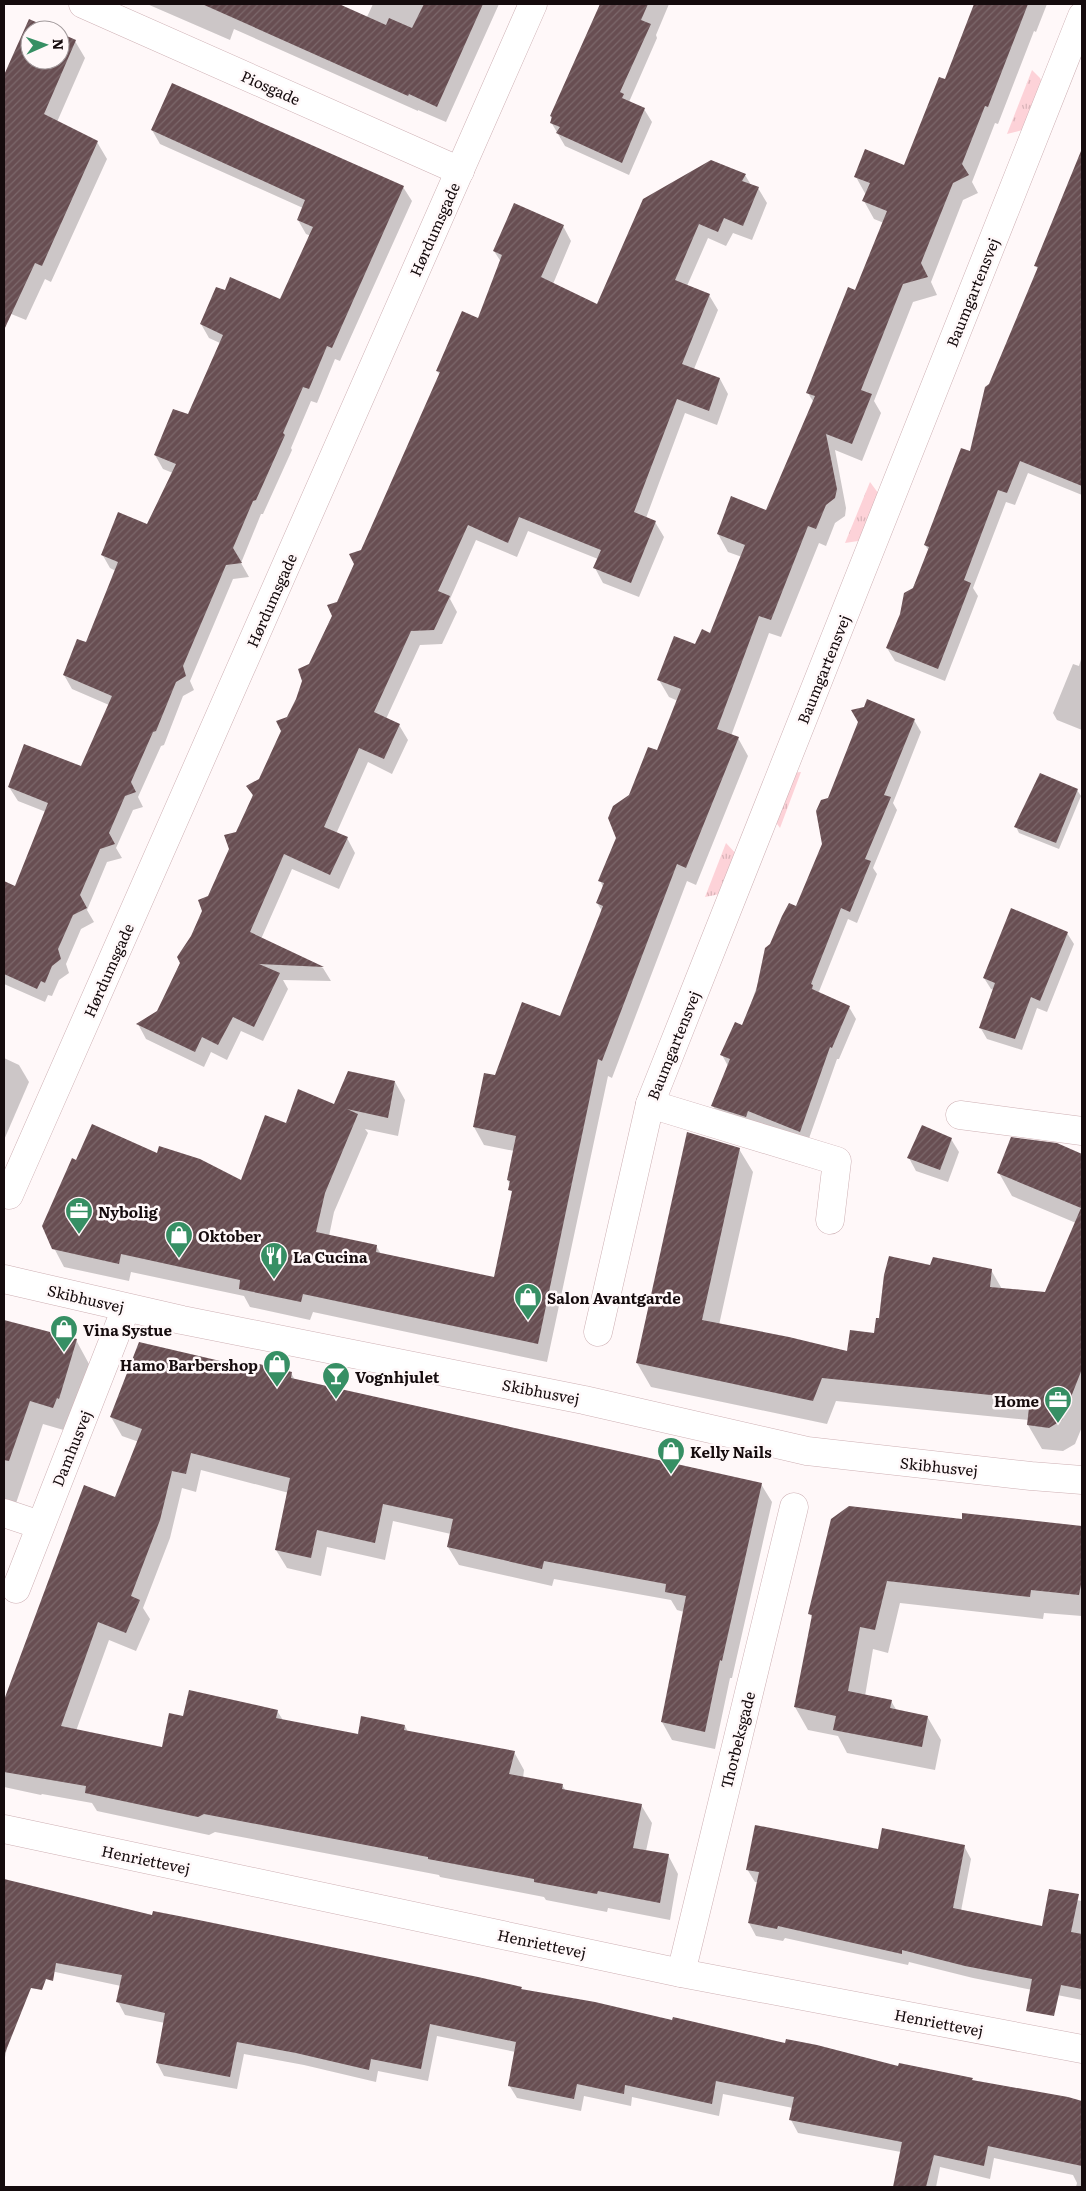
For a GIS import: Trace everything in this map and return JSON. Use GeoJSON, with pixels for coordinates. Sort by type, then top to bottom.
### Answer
{"type":"FeatureCollection","features":[{"type":"Feature","properties":{"kind":"street","name":"Piosgade"},"geometry":{"type":"LineString","coordinates":[[83,4],[460,171]]}},
{"type":"Feature","properties":{"kind":"street","name":"Hørdumsgade"},"geometry":{"type":"LineString","coordinates":[[8,1196],[534,4]]}},
{"type":"Feature","properties":{"kind":"street","name":"Baumgartensvej"},"geometry":{"type":"LineString","coordinates":[[598,1332],[650,1104],[1082,16]]}},
{"type":"Feature","properties":{"kind":"street"},"geometry":{"type":"LineString","coordinates":[[650,1104],[837,1161],[830,1220]]}},
{"type":"Feature","properties":{"kind":"street"},"geometry":{"type":"LineString","coordinates":[[960,1115],[1082,1131]]}},
{"type":"Feature","properties":{"kind":"street","name":"Skibhusvej"},"geometry":{"type":"LineString","coordinates":[[4,1279],[126,1308],[584,1400],[807,1451],[1082,1480]]}},
{"type":"Feature","properties":{"kind":"street","name":"Damhusvej"},"geometry":{"type":"LineString","coordinates":[[16,1589],[126,1308]]}},
{"type":"Feature","properties":{"kind":"street","name":"Thorbeksgade"},"geometry":{"type":"LineString","coordinates":[[681,1973],[794,1507]]}},
{"type":"Feature","properties":{"kind":"street"},"geometry":{"type":"LineString","coordinates":[[4,1513],[40,1525]]}},
{"type":"Feature","properties":{"kind":"street","name":"Henriettevej"},"geometry":{"type":"LineString","coordinates":[[4,1829],[681,1973],[1082,2050]]}},
{"type":"Feature","properties":{"kind":"green space"},"geometry":{"type":"Polygon","coordinates":[[[1032,70],[1040,78],[1044,87],[1030,128],[1007,134],[1032,70]]]}},
{"type":"Feature","properties":{"kind":"green space"},"geometry":{"type":"Polygon","coordinates":[[[870,482],[884,501],[871,539],[845,543],[870,482]]]}},
{"type":"Feature","properties":{"kind":"green space"},"geometry":{"type":"Polygon","coordinates":[[[801,772],[780,828],[765,807],[779,774],[801,772]]]}},
{"type":"Feature","properties":{"kind":"green space"},"geometry":{"type":"Polygon","coordinates":[[[726,843],[739,857],[725,893],[705,897],[726,843]]]}},
{"type":"Feature","properties":{"kind":"building"},"geometry":{"type":"Polygon","coordinates":[[[202,4],[339,4],[386,25],[389,18],[412,28],[424,4],[483,4],[437,107],[409,94],[408,96],[202,4]]]}},
{"type":"Feature","properties":{"kind":"building"},"geometry":{"type":"Polygon","coordinates":[[[600,4],[648,4],[641,20],[651,24],[620,92],[624,94],[622,98],[645,108],[622,163],[556,133],[560,127],[550,123],[552,117],[550,116],[600,4]]]}},
{"type":"Feature","properties":{"kind":"building"},"geometry":{"type":"Polygon","coordinates":[[[974,4],[1028,4],[988,107],[985,106],[962,164],[969,175],[953,183],[921,263],[928,277],[903,284],[861,390],[872,394],[852,444],[826,434],[837,489],[835,498],[826,505],[816,529],[808,526],[771,620],[759,616],[717,729],[739,737],[686,868],[677,864],[602,1061],[598,1059],[538,1344],[303,1294],[301,1302],[239,1289],[240,1280],[121,1254],[119,1264],[52,1249],[42,1226],[72,1158],[76,1160],[92,1124],[157,1153],[159,1146],[200,1159],[241,1180],[265,1115],[286,1123],[298,1089],[334,1104],[348,1071],[395,1081],[388,1118],[347,1109],[358,1114],[325,1193],[316,1232],[377,1245],[376,1252],[494,1277],[512,1191],[508,1190],[510,1181],[507,1180],[516,1136],[473,1127],[484,1073],[495,1075],[522,1002],[560,1016],[603,906],[596,903],[604,883],[598,881],[616,838],[608,818],[613,806],[629,795],[648,747],[657,750],[681,689],[657,680],[674,636],[695,644],[702,629],[710,633],[745,545],[717,534],[731,496],[766,510],[815,396],[806,393],[848,287],[855,290],[887,211],[862,201],[870,183],[854,177],[865,149],[904,165],[939,77],[945,79],[974,4]]]}},
{"type":"Feature","properties":{"kind":"building"},"geometry":{"type":"Polygon","coordinates":[[[70,37],[76,40],[70,54],[70,37]]]}},
{"type":"Feature","properties":{"kind":"building"},"geometry":{"type":"Polygon","coordinates":[[[20,39],[20,70],[63,70],[44,114],[98,141],[42,266],[35,263],[4,330],[4,75],[20,39]]]}},
{"type":"Feature","properties":{"kind":"building"},"geometry":{"type":"Polygon","coordinates":[[[172,83],[404,186],[332,348],[327,346],[309,389],[303,387],[283,433],[285,435],[233,548],[242,563],[226,565],[183,666],[186,676],[176,682],[156,731],[153,732],[131,782],[136,792],[125,796],[109,833],[115,844],[100,849],[80,895],[87,908],[73,915],[58,949],[61,959],[52,966],[45,983],[41,981],[37,989],[4,974],[4,881],[15,886],[48,803],[8,787],[24,744],[81,766],[112,696],[63,675],[77,639],[86,642],[118,562],[101,555],[118,512],[147,524],[176,464],[154,455],[173,409],[188,414],[223,335],[200,324],[216,287],[225,290],[230,277],[280,299],[313,227],[297,220],[305,200],[151,130],[172,83]]]}},
{"type":"Feature","properties":{"kind":"building"},"geometry":{"type":"Polygon","coordinates":[[[1081,151],[1082,486],[1020,461],[1007,493],[998,490],[964,580],[971,583],[938,669],[886,648],[900,614],[904,593],[913,588],[929,547],[924,545],[961,448],[970,451],[985,387],[989,384],[1038,267],[1034,266],[1081,151]]]}},
{"type":"Feature","properties":{"kind":"building"},"geometry":{"type":"Polygon","coordinates":[[[711,160],[746,174],[742,181],[759,187],[743,226],[724,218],[718,232],[699,224],[675,280],[710,294],[682,364],[720,378],[709,411],[677,399],[634,512],[656,521],[631,583],[593,568],[601,550],[519,517],[508,543],[468,525],[438,591],[450,596],[434,630],[411,631],[374,712],[400,724],[384,759],[359,748],[324,827],[348,837],[330,875],[284,854],[250,932],[324,967],[259,964],[280,973],[254,1027],[233,1017],[218,1045],[202,1037],[195,1052],[136,1024],[157,1011],[180,963],[177,957],[191,936],[202,911],[198,900],[208,896],[229,849],[224,835],[236,832],[253,795],[246,786],[259,779],[281,731],[276,721],[287,717],[296,699],[302,681],[298,669],[309,664],[332,616],[327,605],[337,602],[354,564],[349,554],[361,550],[440,372],[436,371],[462,311],[478,318],[502,255],[493,251],[514,203],[564,225],[541,277],[597,304],[643,199],[711,160]]]}},
{"type":"Feature","properties":{"kind":"building"},"geometry":{"type":"Polygon","coordinates":[[[867,699],[915,719],[884,795],[891,797],[865,859],[871,861],[850,912],[841,908],[811,984],[813,985],[812,989],[850,1006],[832,1048],[830,1047],[800,1132],[748,1111],[746,1117],[711,1106],[730,1059],[720,1055],[735,1022],[742,1025],[756,991],[765,948],[770,944],[789,903],[796,906],[822,844],[816,811],[821,800],[828,798],[858,722],[851,710],[864,707],[867,699]]]}},
{"type":"Feature","properties":{"kind":"building"},"geometry":{"type":"Polygon","coordinates":[[[1040,773],[1078,789],[1056,843],[1014,827],[1040,773]]]}},
{"type":"Feature","properties":{"kind":"building"},"geometry":{"type":"Polygon","coordinates":[[[1011,908],[1068,932],[1040,1001],[1031,997],[1015,1039],[979,1028],[995,983],[983,978],[1011,908]]]}},
{"type":"Feature","properties":{"kind":"building"},"geometry":{"type":"Polygon","coordinates":[[[922,1125],[952,1138],[940,1170],[907,1158],[922,1125]]]}},
{"type":"Feature","properties":{"kind":"building"},"geometry":{"type":"Polygon","coordinates":[[[687,1132],[740,1148],[702,1320],[789,1337],[847,1351],[850,1330],[874,1333],[876,1318],[879,1318],[884,1275],[889,1256],[930,1265],[933,1257],[992,1269],[990,1287],[1045,1292],[1081,1208],[997,1173],[1011,1137],[1057,1143],[1082,1154],[1082,1369],[1062,1420],[1049,1428],[1027,1425],[1030,1399],[822,1378],[813,1401],[636,1363],[687,1132]]]}},
{"type":"Feature","properties":{"kind":"building"},"geometry":{"type":"Polygon","coordinates":[[[4,1320],[77,1339],[59,1399],[57,1398],[53,1408],[30,1401],[9,1461],[4,1460],[4,1320]]]}},
{"type":"Feature","properties":{"kind":"building"},"geometry":{"type":"Polygon","coordinates":[[[139,1342],[246,1367],[247,1361],[292,1372],[291,1378],[762,1483],[705,1732],[661,1722],[686,1596],[665,1592],[666,1584],[544,1561],[542,1569],[447,1547],[453,1519],[383,1504],[375,1543],[317,1530],[311,1558],[275,1550],[290,1478],[191,1453],[186,1474],[172,1471],[160,1520],[131,1596],[140,1600],[126,1633],[98,1622],[61,1726],[162,1747],[169,1713],[183,1716],[189,1690],[278,1710],[276,1718],[358,1734],[361,1716],[405,1725],[404,1730],[515,1751],[509,1774],[563,1784],[562,1789],[642,1804],[633,1848],[669,1854],[660,1903],[598,1891],[597,1894],[534,1882],[534,1879],[428,1859],[428,1857],[204,1814],[198,1817],[85,1793],[86,1786],[4,1772],[4,1700],[84,1485],[115,1497],[142,1429],[110,1417],[139,1342]]]}},
{"type":"Feature","properties":{"kind":"building"},"geometry":{"type":"Polygon","coordinates":[[[849,1506],[962,1519],[962,1513],[1082,1526],[1082,1579],[1079,1595],[1031,1590],[1030,1597],[887,1581],[875,1630],[860,1627],[848,1691],[892,1700],[890,1708],[928,1716],[922,1747],[833,1730],[836,1716],[794,1707],[812,1615],[808,1614],[831,1519],[849,1506]]]}},
{"type":"Feature","properties":{"kind":"building"},"geometry":{"type":"Polygon","coordinates":[[[755,1825],[878,1849],[882,1828],[965,1845],[953,1908],[1042,1926],[1049,1889],[1079,1894],[1071,1932],[1082,1934],[1082,1989],[1061,1985],[1054,2016],[1026,2011],[1032,1979],[965,1966],[902,1950],[902,1954],[778,1926],[777,1929],[748,1923],[759,1872],[746,1870],[755,1825]]]}},
{"type":"Feature","properties":{"kind":"building"},"geometry":{"type":"Polygon","coordinates":[[[4,1879],[152,1915],[153,1911],[184,1917],[478,1977],[522,1987],[521,1989],[595,2002],[672,2020],[673,2017],[785,2043],[786,2039],[817,2045],[898,2066],[899,2063],[973,2078],[972,2080],[1068,2097],[1082,2101],[1082,2166],[988,2146],[984,2166],[934,2155],[926,2187],[893,2187],[902,2142],[789,2120],[794,2097],[716,2081],[712,2104],[625,2085],[624,2094],[577,2084],[574,2099],[508,2086],[516,2042],[430,2024],[421,2069],[371,2059],[369,2070],[237,2042],[230,2077],[156,2063],[165,2013],[116,2002],[122,1975],[56,1963],[53,1981],[46,1979],[42,1990],[31,1988],[4,2053],[4,1879]]]}},
{"type":"Feature","properties":{"kind":"place","name":"Nybolig"},"geometry":{"type":"Point","coordinates":[79,1235]}},
{"type":"Feature","properties":{"kind":"place","name":"Oktober"},"geometry":{"type":"Point","coordinates":[179,1259]}},
{"type":"Feature","properties":{"kind":"place","name":"La Cucina"},"geometry":{"type":"Point","coordinates":[274,1280]}},
{"type":"Feature","properties":{"kind":"place","name":"Salon Avantgarde"},"geometry":{"type":"Point","coordinates":[528,1321]}},
{"type":"Feature","properties":{"kind":"place","name":"Vina Systue"},"geometry":{"type":"Point","coordinates":[64,1353]}},
{"type":"Feature","properties":{"kind":"place","name":"Hamo Barbershop"},"geometry":{"type":"Point","coordinates":[277,1388]}},
{"type":"Feature","properties":{"kind":"place","name":"Vognhjulet"},"geometry":{"type":"Point","coordinates":[336,1400]}},
{"type":"Feature","properties":{"kind":"place","name":"Home"},"geometry":{"type":"Point","coordinates":[1058,1424]}},
{"type":"Feature","properties":{"kind":"place","name":"Kelly Nails"},"geometry":{"type":"Point","coordinates":[671,1475]}}]}
